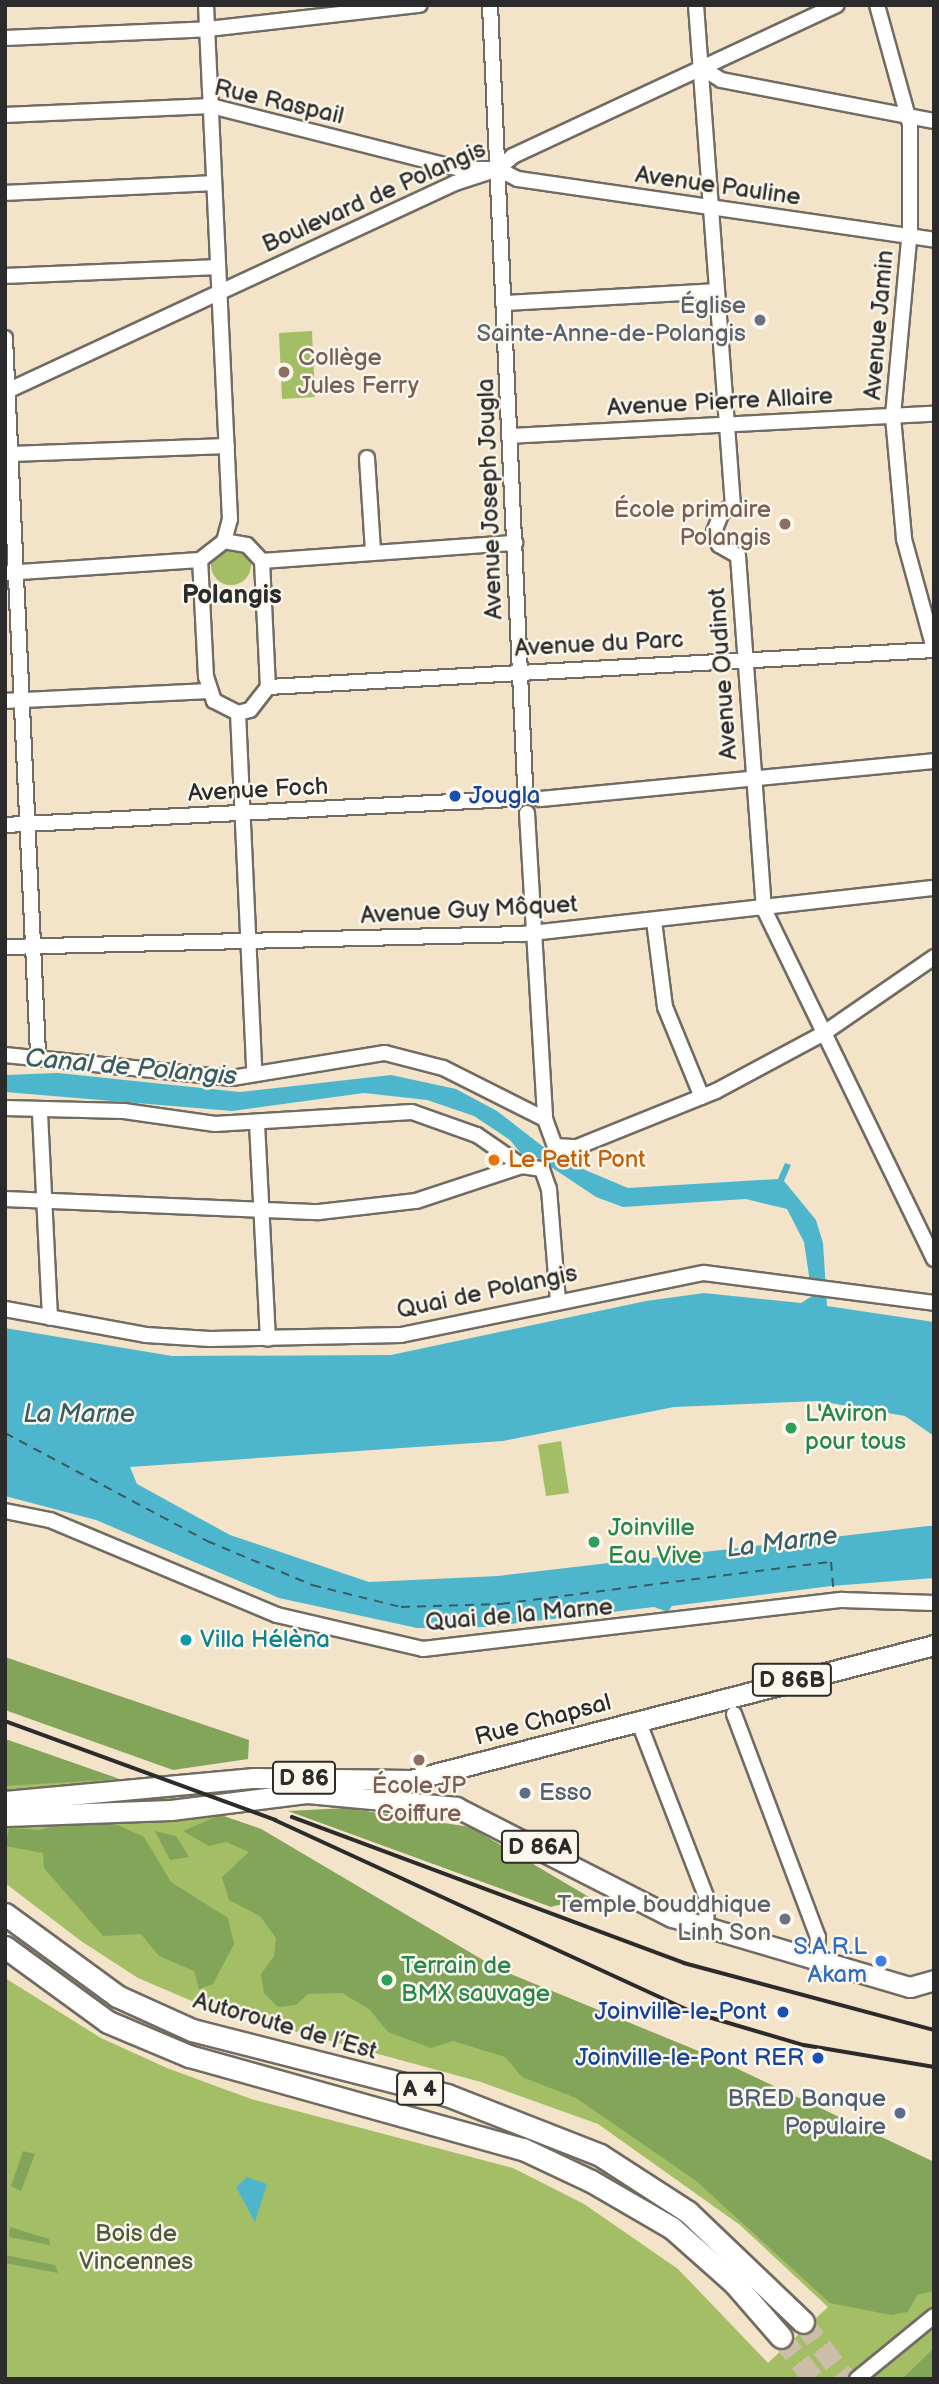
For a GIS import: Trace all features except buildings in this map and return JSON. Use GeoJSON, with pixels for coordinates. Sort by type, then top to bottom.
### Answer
{"type":"FeatureCollection","features":[{"type":"Feature","properties":{"kind":"highway","name":"Autoroute de l’Est"},"geometry":{"type":"LineString","coordinates":[[5,1914],[117,1996],[192,2030],[447,2095],[600,2155],[688,2213],[803,2322]]}},
{"type":"Feature","properties":{"kind":"highway","name":"A 4"},"geometry":{"type":"LineString","coordinates":[[5,1947],[107,2022],[189,2056],[523,2149],[591,2181],[672,2228],[735,2284],[781,2337]]}},
{"type":"Feature","properties":{"kind":"main road"},"geometry":{"type":"LineString","coordinates":[[644,1718],[796,1667],[934,1634]]}},
{"type":"Feature","properties":{"kind":"main road","name":"Rue Chapsal"},"geometry":{"type":"LineString","coordinates":[[5,1801],[254,1778],[396,1782],[449,1771],[644,1718],[934,1645]]}},
{"type":"Feature","properties":{"kind":"main road"},"geometry":{"type":"LineString","coordinates":[[5,1816],[143,1812],[306,1793],[456,1807],[449,1771]]}},
{"type":"Feature","properties":{"kind":"main road","name":"D 86A"},"geometry":{"type":"LineString","coordinates":[[456,1807],[504,1827],[622,1895],[706,1927],[910,1987],[934,1980]]}},
{"type":"Feature","properties":{"kind":"street"},"geometry":{"type":"LineString","coordinates":[[11,573],[200,560],[223,541],[230,519],[206,5]]}},
{"type":"Feature","properties":{"kind":"street"},"geometry":{"type":"LineString","coordinates":[[5,38],[208,29],[419,5]]}},
{"type":"Feature","properties":{"kind":"street","name":"Avenue Joseph Jougla"},"geometry":{"type":"LineString","coordinates":[[490,5],[525,786]]}},
{"type":"Feature","properties":{"kind":"street","name":"Avenue Oudinot"},"geometry":{"type":"LineString","coordinates":[[696,5],[733,506],[722,512],[714,532],[719,545],[738,556],[764,909],[934,1259]]}},
{"type":"Feature","properties":{"kind":"street","name":"Boulevard de Polangis"},"geometry":{"type":"LineString","coordinates":[[7,392],[455,183],[498,169],[513,156],[836,5]]}},
{"type":"Feature","properties":{"kind":"street","name":"Avenue Jamin"},"geometry":{"type":"LineString","coordinates":[[877,5],[909,116],[910,237],[893,417],[904,539],[934,650]]}},
{"type":"Feature","properties":{"kind":"street"},"geometry":{"type":"LineString","coordinates":[[702,68],[721,80],[934,121]]}},
{"type":"Feature","properties":{"kind":"street","name":"Rue Raspail"},"geometry":{"type":"LineString","coordinates":[[5,115],[211,106],[460,169],[498,169]]}},
{"type":"Feature","properties":{"kind":"street","name":"Avenue Pauline"},"geometry":{"type":"LineString","coordinates":[[498,169],[518,179],[934,240]]}},
{"type":"Feature","properties":{"kind":"street"},"geometry":{"type":"LineString","coordinates":[[5,193],[214,183]]}},
{"type":"Feature","properties":{"kind":"street"},"geometry":{"type":"LineString","coordinates":[[5,276],[218,267]]}},
{"type":"Feature","properties":{"kind":"street"},"geometry":{"type":"LineString","coordinates":[[504,303],[716,291]]}},
{"type":"Feature","properties":{"kind":"street"},"geometry":{"type":"LineString","coordinates":[[5,338],[11,454],[11,573],[22,700],[38,1054]]}},
{"type":"Feature","properties":{"kind":"street","name":"Avenue Pierre Allaire"},"geometry":{"type":"LineString","coordinates":[[509,436],[934,414]]}},
{"type":"Feature","properties":{"kind":"street"},"geometry":{"type":"LineString","coordinates":[[11,454],[226,446]]}},
{"type":"Feature","properties":{"kind":"street"},"geometry":{"type":"LineString","coordinates":[[367,458],[373,552]]}},
{"type":"Feature","properties":{"kind":"street"},"geometry":{"type":"LineString","coordinates":[[200,560],[208,691],[223,709],[238,713],[250,710],[268,687],[262,561],[247,545],[223,541]]}},
{"type":"Feature","properties":{"kind":"street"},"geometry":{"type":"LineString","coordinates":[[262,561],[515,543]]}},
{"type":"Feature","properties":{"kind":"street","name":"Avenue du Parc"},"geometry":{"type":"LineString","coordinates":[[268,687],[745,658],[934,650]]}},
{"type":"Feature","properties":{"kind":"street"},"geometry":{"type":"LineString","coordinates":[[5,701],[208,691]]}},
{"type":"Feature","properties":{"kind":"street"},"geometry":{"type":"LineString","coordinates":[[238,713],[254,1072]]}},
{"type":"Feature","properties":{"kind":"street"},"geometry":{"type":"LineString","coordinates":[[527,813],[540,799],[934,761]]}},
{"type":"Feature","properties":{"kind":"street"},"geometry":{"type":"LineString","coordinates":[[540,799],[525,786],[512,799],[527,813],[545,1119],[555,1146],[542,1169],[549,1188],[558,1301]]}},
{"type":"Feature","properties":{"kind":"street","name":"Avenue Foch"},"geometry":{"type":"LineString","coordinates":[[5,825],[512,799]]}},
{"type":"Feature","properties":{"kind":"street","name":"Avenue Guy Môquet"},"geometry":{"type":"LineString","coordinates":[[5,947],[248,943],[533,933],[934,888]]}},
{"type":"Feature","properties":{"kind":"street"},"geometry":{"type":"LineString","coordinates":[[654,921],[665,1007],[702,1097]]}},
{"type":"Feature","properties":{"kind":"street"},"geometry":{"type":"LineString","coordinates":[[555,1146],[577,1147],[702,1097],[824,1032],[934,957]]}},
{"type":"Feature","properties":{"kind":"street"},"geometry":{"type":"LineString","coordinates":[[5,1055],[38,1054],[232,1079],[254,1072],[274,1075],[385,1053],[443,1069],[545,1119]]}},
{"type":"Feature","properties":{"kind":"street"},"geometry":{"type":"LineString","coordinates":[[5,1108],[40,1114],[124,1111],[173,1121],[257,1124],[412,1112],[477,1135],[522,1166]]}},
{"type":"Feature","properties":{"kind":"street"},"geometry":{"type":"LineString","coordinates":[[40,1114],[50,1318]]}},
{"type":"Feature","properties":{"kind":"street"},"geometry":{"type":"LineString","coordinates":[[257,1124],[268,1339]]}},
{"type":"Feature","properties":{"kind":"street"},"geometry":{"type":"LineString","coordinates":[[5,1199],[261,1210],[368,1209],[522,1166],[542,1169]]}},
{"type":"Feature","properties":{"kind":"street","name":"Quai de Polangis"},"geometry":{"type":"LineString","coordinates":[[5,1309],[146,1335],[268,1339],[401,1335],[704,1273],[802,1288],[934,1303]]}},
{"type":"Feature","properties":{"kind":"street","name":"Quai de la Marne"},"geometry":{"type":"LineString","coordinates":[[5,1511],[50,1520],[262,1610],[331,1632],[422,1648],[842,1600],[934,1604]]}},
{"type":"Feature","properties":{"kind":"street"},"geometry":{"type":"LineString","coordinates":[[734,1714],[818,1937],[816,1959]]}},
{"type":"Feature","properties":{"kind":"street"},"geometry":{"type":"LineString","coordinates":[[644,1718],[707,1899],[706,1927]]}},
{"type":"Feature","properties":{"kind":"street"},"geometry":{"type":"LineString","coordinates":[[857,2379],[934,2316]]}},
{"type":"Feature","properties":{"kind":"green space"},"geometry":{"type":"Polygon","coordinates":[[[312,331],[315,397],[282,399],[279,333],[312,331]]]}},
{"type":"Feature","properties":{"kind":"green space"},"geometry":{"type":"Polygon","coordinates":[[[231,545],[245,551],[251,565],[245,579],[231,585],[217,579],[211,565],[217,551],[231,545]]]}},
{"type":"Feature","properties":{"kind":"green space"},"geometry":{"type":"Polygon","coordinates":[[[561,1441],[569,1493],[546,1496],[538,1445],[561,1441]]]}},
{"type":"Feature","properties":{"kind":"green space"},"geometry":{"type":"Polygon","coordinates":[[[5,1657],[249,1740],[248,1759],[173,1770],[5,1710],[5,1657]]]}},
{"type":"Feature","properties":{"kind":"green space","name":"Bois de Vincennes"},"geometry":{"type":"Polygon","coordinates":[[[5,1739],[261,1829],[498,1969],[708,2055],[934,2162],[934,2379],[5,2379],[5,1978],[101,2038],[167,2068],[251,2099],[513,2168],[584,2204],[678,2269],[768,2363],[828,2307],[740,2225],[598,2124],[481,2082],[206,2007],[138,1978],[81,1941],[5,1883],[5,1739]]]}},
{"type":"Feature","properties":{"kind":"green space"},"geometry":{"type":"Polygon","coordinates":[[[5,1739],[111,1776],[119,1779],[5,1786],[5,1739]]]}},
{"type":"Feature","properties":{"kind":"green space"},"geometry":{"type":"Polygon","coordinates":[[[346,1808],[470,1827],[589,1897],[551,1907],[288,1811],[346,1808]]]}},
{"type":"Feature","properties":{"kind":"green space"},"geometry":{"type":"Polygon","coordinates":[[[220,1815],[261,1829],[498,1969],[708,2055],[934,2162],[934,2291],[917,2295],[908,2312],[891,2315],[830,2303],[695,2180],[576,2098],[522,2077],[505,2057],[453,2041],[431,2048],[388,2032],[369,2009],[342,1993],[308,1994],[296,2005],[278,2007],[264,1993],[261,1974],[274,1956],[276,1938],[260,1916],[229,1900],[222,1877],[249,1852],[226,1842],[209,1846],[183,1831],[220,1815]]]}},
{"type":"Feature","properties":{"kind":"green space"},"geometry":{"type":"Polygon","coordinates":[[[81,1820],[118,1825],[144,1837],[171,1882],[228,1918],[234,1944],[213,1984],[199,1989],[194,1971],[159,1956],[141,1934],[103,1936],[44,1868],[43,1853],[5,1846],[9,1828],[39,1830],[81,1820]]]}},
{"type":"Feature","properties":{"kind":"green space"},"geometry":{"type":"Polygon","coordinates":[[[155,1831],[176,1836],[189,1857],[170,1860],[155,1831]]]}},
{"type":"Feature","properties":{"kind":"green space"},"geometry":{"type":"Polygon","coordinates":[[[23,2151],[35,2154],[21,2191],[11,2186],[23,2151]]]}},
{"type":"Feature","properties":{"kind":"green space"},"geometry":{"type":"Polygon","coordinates":[[[10,2227],[49,2239],[50,2245],[9,2237],[10,2227]]]}},
{"type":"Feature","properties":{"kind":"green space"},"geometry":{"type":"Polygon","coordinates":[[[5,2255],[55,2265],[58,2273],[5,2263],[5,2255]]]}},
{"type":"Feature","properties":{"kind":"green space"},"geometry":{"type":"Polygon","coordinates":[[[934,2348],[934,2379],[902,2379],[934,2348]]]}},
{"type":"Feature","properties":{"kind":"water","name":"La Marne"},"geometry":{"type":"Polygon","coordinates":[[[58,1073],[240,1092],[391,1075],[456,1089],[497,1111],[559,1159],[628,1188],[778,1179],[785,1163],[791,1165],[784,1181],[816,1220],[823,1243],[827,1306],[934,1322],[934,1436],[905,1416],[819,1401],[674,1407],[503,1441],[130,1467],[137,1484],[230,1535],[369,1582],[498,1576],[928,1526],[934,1526],[934,1578],[831,1586],[672,1606],[668,1612],[654,1607],[485,1627],[417,1628],[279,1598],[96,1520],[5,1496],[5,1328],[172,1356],[391,1355],[646,1301],[704,1293],[801,1303],[812,1296],[804,1242],[787,1209],[746,1199],[623,1207],[596,1197],[536,1157],[524,1157],[510,1140],[474,1116],[427,1100],[364,1093],[232,1111],[5,1092],[5,1075],[58,1073]]]}},
{"type":"Feature","properties":{"kind":"water"},"geometry":{"type":"Polygon","coordinates":[[[247,2177],[267,2184],[255,2222],[236,2187],[247,2177]]]}},
{"type":"Feature","properties":{"kind":"ferry route"},"geometry":{"type":"LineString","coordinates":[[5,1433],[207,1541],[312,1585],[401,1607],[501,1604],[831,1562],[833,1587]]}},
{"type":"Feature","properties":{"kind":"tunnel"},"geometry":{"type":"LineString","coordinates":[[803,2322],[846,2379]]}},
{"type":"Feature","properties":{"kind":"tunnel"},"geometry":{"type":"LineString","coordinates":[[781,2337],[814,2379]]}},
{"type":"Feature","properties":{"kind":"railway"},"geometry":{"type":"LineString","coordinates":[[5,1721],[275,1820],[695,2013],[804,2045],[934,2067]]}},
{"type":"Feature","properties":{"kind":"railway"},"geometry":{"type":"LineString","coordinates":[[292,1817],[684,1963],[934,2030]]}},
{"type":"Feature","properties":{"kind":"place","name":"Église Sainte-Anne-de-Polangis"},"geometry":{"type":"Point","coordinates":[760,320]}},
{"type":"Feature","properties":{"kind":"place","name":"Collège Jules Ferry"},"geometry":{"type":"Point","coordinates":[284,372]}},
{"type":"Feature","properties":{"kind":"place","name":"École primaire Polangis"},"geometry":{"type":"Point","coordinates":[785,524]}},
{"type":"Feature","properties":{"kind":"place","name":"Jougla"},"geometry":{"type":"Point","coordinates":[455,796]}},
{"type":"Feature","properties":{"kind":"place","name":"Le Petit Pont"},"geometry":{"type":"Point","coordinates":[494,1160]}},
{"type":"Feature","properties":{"kind":"place","name":"L'Aviron pour tous"},"geometry":{"type":"Point","coordinates":[791,1428]}},
{"type":"Feature","properties":{"kind":"place","name":"Joinville Eau Vive"},"geometry":{"type":"Point","coordinates":[594,1542]}},
{"type":"Feature","properties":{"kind":"place","name":"Villa Hélèna"},"geometry":{"type":"Point","coordinates":[186,1640]}},
{"type":"Feature","properties":{"kind":"place","name":"École JP Coiffure"},"geometry":{"type":"Point","coordinates":[419,1760]}},
{"type":"Feature","properties":{"kind":"place","name":"Esso"},"geometry":{"type":"Point","coordinates":[525,1793]}},
{"type":"Feature","properties":{"kind":"place","name":"Temple bouddhique Linh Son"},"geometry":{"type":"Point","coordinates":[785,1919]}},
{"type":"Feature","properties":{"kind":"place","name":"S.A.R.L Akam"},"geometry":{"type":"Point","coordinates":[881,1961]}},
{"type":"Feature","properties":{"kind":"place","name":"Terrain de BMX sauvage"},"geometry":{"type":"Point","coordinates":[387,1980]}},
{"type":"Feature","properties":{"kind":"place","name":"Joinville-le-Pont"},"geometry":{"type":"Point","coordinates":[783,2012]}},
{"type":"Feature","properties":{"kind":"place","name":"Joinville-le-Pont RER"},"geometry":{"type":"Point","coordinates":[818,2058]}},
{"type":"Feature","properties":{"kind":"place","name":"BRED Banque Populaire"},"geometry":{"type":"Point","coordinates":[900,2113]}},
{"type":"Feature","properties":{"kind":"district","name":"Polangis"},"geometry":{"type":"Point","coordinates":[232,596]}},
{"type":"Feature","properties":{"kind":"water label","name":"Canal de Polangis"},"geometry":{"type":"Point","coordinates":[131,1068]}}]}
